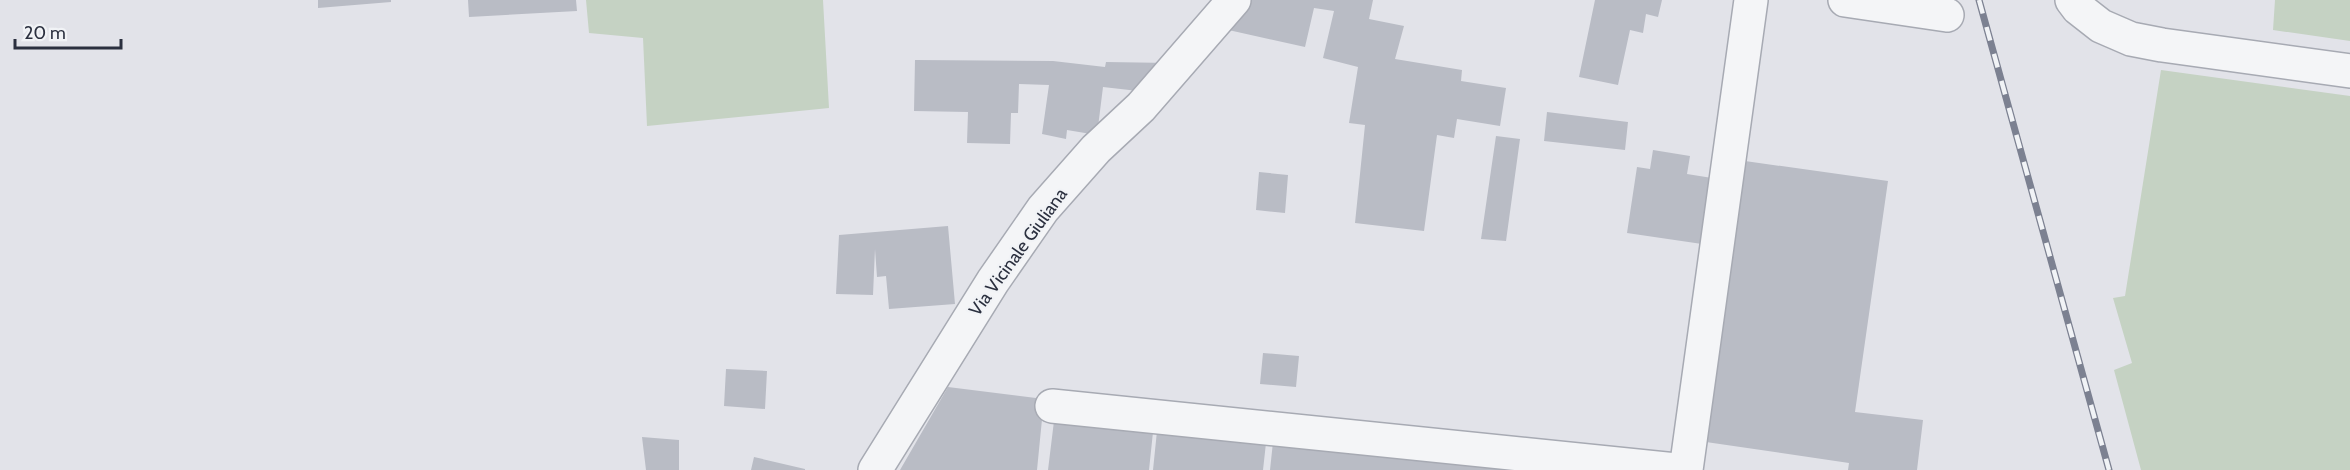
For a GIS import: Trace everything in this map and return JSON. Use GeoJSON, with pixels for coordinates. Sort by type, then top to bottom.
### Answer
{"type":"FeatureCollection","features":[{"type":"Feature","properties":{"kind":"street","name":"Via Vicinale Giuliana"},"geometry":{"type":"LineString","coordinates":[[875,470],[993,281],[1043,209],[1096,149],[1141,106],[1234,0]]}},
{"type":"Feature","properties":{"kind":"street"},"geometry":{"type":"LineString","coordinates":[[1686,470],[1751,0]]}},
{"type":"Feature","properties":{"kind":"street"},"geometry":{"type":"LineString","coordinates":[[1845,0],[1947,15]]}},
{"type":"Feature","properties":{"kind":"street"},"geometry":{"type":"LineString","coordinates":[[2072,0],[2078,9],[2101,26],[2131,39],[2350,71]]}},
{"type":"Feature","properties":{"kind":"street"},"geometry":{"type":"LineString","coordinates":[[1052,406],[1676,470]]}},
{"type":"Feature","properties":{"kind":"green space"},"geometry":{"type":"Polygon","coordinates":[[[586,0],[823,0],[829,108],[647,126],[643,38],[589,33],[586,0]]]}},
{"type":"Feature","properties":{"kind":"green space"},"geometry":{"type":"Polygon","coordinates":[[[2275,0],[2350,0],[2350,41],[2273,30],[2275,0]]]}},
{"type":"Feature","properties":{"kind":"green space"},"geometry":{"type":"Polygon","coordinates":[[[2161,70],[2350,96],[2350,470],[2141,470],[2114,370],[2132,363],[2113,298],[2125,296],[2161,70]]]}},
{"type":"Feature","properties":{"kind":"building"},"geometry":{"type":"Polygon","coordinates":[[[318,0],[391,0],[391,2],[318,8],[318,0]]]}},
{"type":"Feature","properties":{"kind":"building"},"geometry":{"type":"Polygon","coordinates":[[[468,0],[576,0],[577,11],[469,17],[468,0]]]}},
{"type":"Feature","properties":{"kind":"building"},"geometry":{"type":"Polygon","coordinates":[[[1251,0],[1373,0],[1369,19],[1404,26],[1395,59],[1462,70],[1461,81],[1506,88],[1500,126],[1457,119],[1454,138],[1437,135],[1424,231],[1355,223],[1365,125],[1349,123],[1358,67],[1323,58],[1334,11],[1314,8],[1305,47],[1224,29],[1251,0]]]}},
{"type":"Feature","properties":{"kind":"building"},"geometry":{"type":"Polygon","coordinates":[[[1595,0],[1662,0],[1658,17],[1646,14],[1643,33],[1630,30],[1618,85],[1579,77],[1595,0]]]}},
{"type":"Feature","properties":{"kind":"building"},"geometry":{"type":"Polygon","coordinates":[[[915,60],[1053,61],[1105,67],[1106,62],[1171,63],[1147,92],[1103,87],[1097,135],[1067,130],[1066,139],[1042,134],[1049,85],[1019,84],[1018,113],[1011,113],[1010,144],[967,143],[968,112],[914,111],[915,60]]]}},
{"type":"Feature","properties":{"kind":"building"},"geometry":{"type":"Polygon","coordinates":[[[1547,112],[1628,122],[1625,150],[1544,141],[1547,112]]]}},
{"type":"Feature","properties":{"kind":"building"},"geometry":{"type":"Polygon","coordinates":[[[1496,136],[1520,139],[1506,241],[1481,239],[1496,136]]]}},
{"type":"Feature","properties":{"kind":"building"},"geometry":{"type":"Polygon","coordinates":[[[1653,150],[1690,156],[1687,174],[1712,178],[1702,244],[1627,233],[1637,167],[1650,169],[1653,150]]]}},
{"type":"Feature","properties":{"kind":"building"},"geometry":{"type":"Polygon","coordinates":[[[1745,161],[1888,181],[1855,412],[1923,420],[1917,470],[1848,470],[1849,463],[1706,442],[1745,161]]]}},
{"type":"Feature","properties":{"kind":"building"},"geometry":{"type":"Polygon","coordinates":[[[1259,172],[1288,175],[1285,213],[1256,210],[1259,172]]]}},
{"type":"Feature","properties":{"kind":"building"},"geometry":{"type":"Polygon","coordinates":[[[948,226],[955,304],[889,309],[886,276],[877,277],[875,249],[873,295],[836,294],[839,235],[948,226]]]}},
{"type":"Feature","properties":{"kind":"building"},"geometry":{"type":"Polygon","coordinates":[[[1263,353],[1299,356],[1296,387],[1260,384],[1263,353]]]}},
{"type":"Feature","properties":{"kind":"building"},"geometry":{"type":"Polygon","coordinates":[[[726,369],[767,371],[765,409],[724,406],[726,369]]]}},
{"type":"Feature","properties":{"kind":"building"},"geometry":{"type":"Polygon","coordinates":[[[948,387],[1044,399],[1037,470],[900,470],[948,387]]]}},
{"type":"Feature","properties":{"kind":"building"},"geometry":{"type":"Polygon","coordinates":[[[1054,421],[1153,432],[1149,470],[1048,470],[1054,421]]]}},
{"type":"Feature","properties":{"kind":"building"},"geometry":{"type":"Polygon","coordinates":[[[1157,431],[1266,443],[1263,470],[1153,470],[1157,431]]]}},
{"type":"Feature","properties":{"kind":"building"},"geometry":{"type":"Polygon","coordinates":[[[642,437],[679,440],[679,470],[646,470],[642,437]]]}},
{"type":"Feature","properties":{"kind":"building"},"geometry":{"type":"Polygon","coordinates":[[[1273,442],[1542,470],[1270,470],[1273,442]]]}},
{"type":"Feature","properties":{"kind":"building"},"geometry":{"type":"Polygon","coordinates":[[[754,457],[805,469],[805,470],[751,470],[754,457]]]}},
{"type":"Feature","properties":{"kind":"railway"},"geometry":{"type":"LineString","coordinates":[[1979,0],[2109,470]]}}]}
